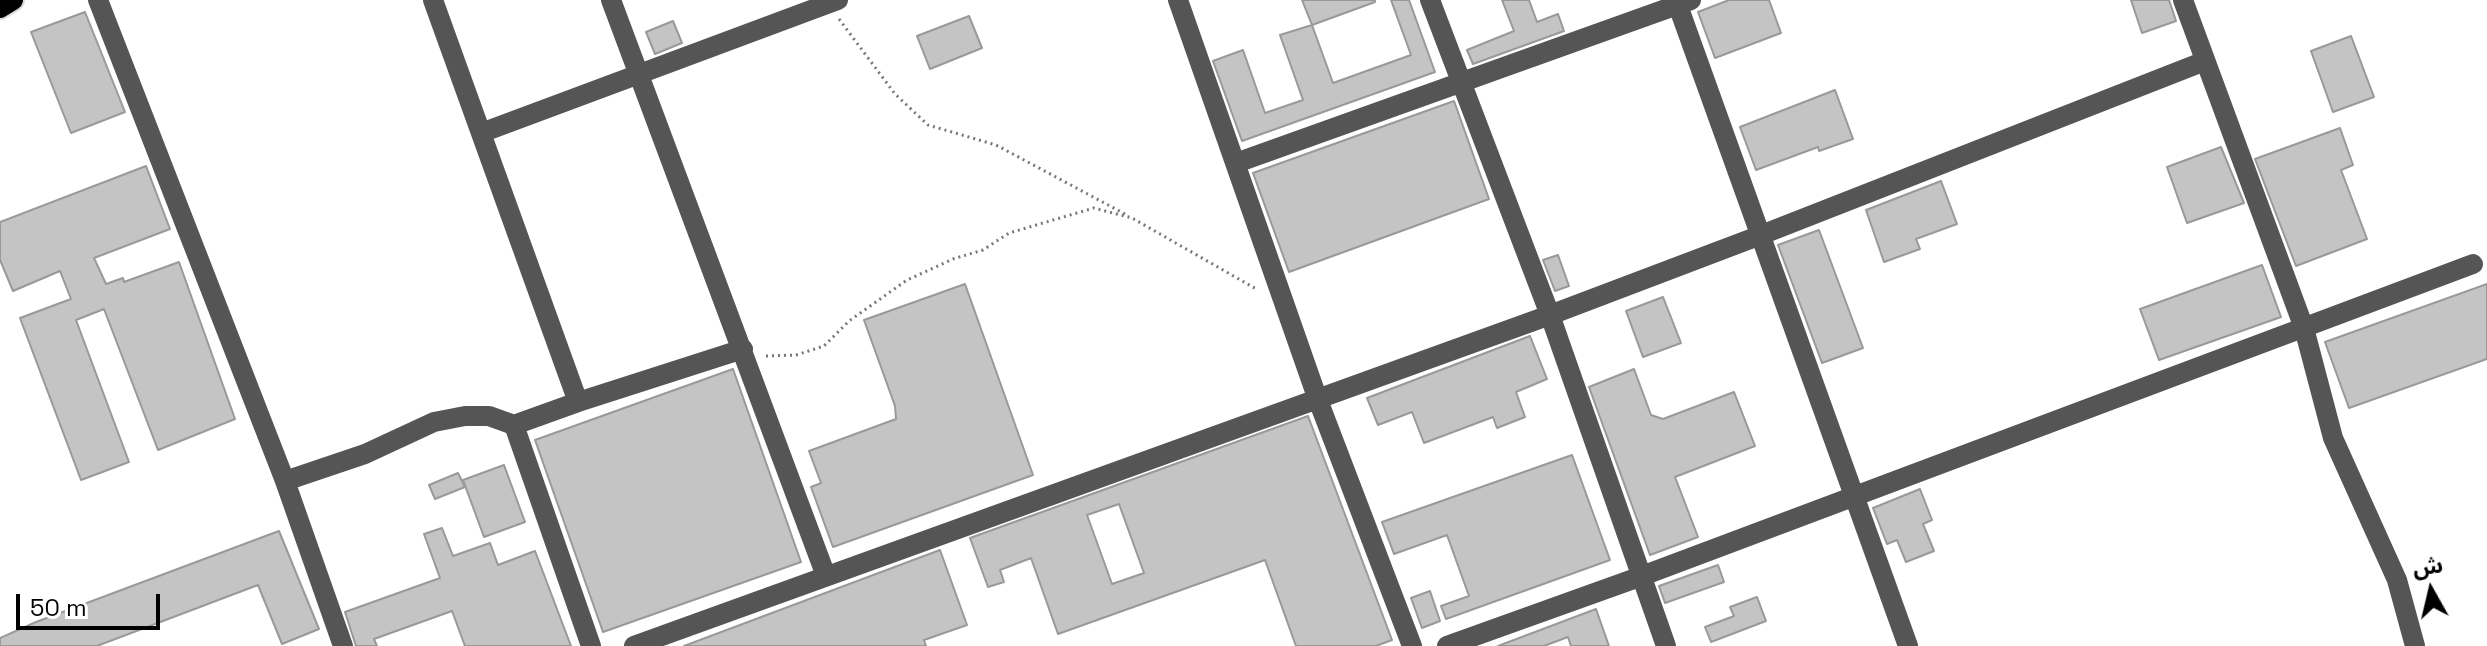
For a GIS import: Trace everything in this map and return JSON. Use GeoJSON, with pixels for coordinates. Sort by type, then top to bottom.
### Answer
{"type":"FeatureCollection","features":[{"type":"Feature","properties":{"kind":"main road"},"geometry":{"type":"LineString","coordinates":[[0,8],[13,0]]}},
{"type":"Feature","properties":{"kind":"street"},"geometry":{"type":"LineString","coordinates":[[98,0],[285,481],[343,646]]}},
{"type":"Feature","properties":{"kind":"street"},"geometry":{"type":"LineString","coordinates":[[433,0],[578,402]]}},
{"type":"Feature","properties":{"kind":"street"},"geometry":{"type":"LineString","coordinates":[[611,0],[826,576]]}},
{"type":"Feature","properties":{"kind":"street"},"geometry":{"type":"LineString","coordinates":[[1178,0],[1318,400],[1412,646]]}},
{"type":"Feature","properties":{"kind":"street"},"geometry":{"type":"LineString","coordinates":[[1430,0],[1550,315],[1666,646]]}},
{"type":"Feature","properties":{"kind":"street"},"geometry":{"type":"LineString","coordinates":[[2183,0],[2304,328],[2333,438],[2397,580],[2415,646]]}},
{"type":"Feature","properties":{"kind":"street"},"geometry":{"type":"LineString","coordinates":[[481,133],[833,2]]}},
{"type":"Feature","properties":{"kind":"street"},"geometry":{"type":"LineString","coordinates":[[1236,163],[1682,2],[1761,235],[1908,646]]}},
{"type":"Feature","properties":{"kind":"street"},"geometry":{"type":"LineString","coordinates":[[634,646],[1550,315],[2205,61]]}},
{"type":"Feature","properties":{"kind":"street"},"geometry":{"type":"LineString","coordinates":[[1447,646],[1642,576],[2473,264]]}},
{"type":"Feature","properties":{"kind":"street"},"geometry":{"type":"LineString","coordinates":[[285,481],[365,454],[434,422],[465,416],[489,416],[514,425],[743,349]]}},
{"type":"Feature","properties":{"kind":"street"},"geometry":{"type":"LineString","coordinates":[[514,425],[591,646]]}},
{"type":"Feature","properties":{"kind":"path"},"geometry":{"type":"LineString","coordinates":[[833,2],[854,42],[895,94],[928,125],[996,145],[1266,293]]}},
{"type":"Feature","properties":{"kind":"path"},"geometry":{"type":"LineString","coordinates":[[743,349],[770,358],[796,355],[824,346],[849,321],[907,280],[953,259],[983,250],[1009,233],[1094,208],[1132,218]]}},
{"type":"Feature","properties":{"kind":"building"},"geometry":{"type":"Polygon","coordinates":[[[1302,0],[1375,0],[1375,2],[1312,25],[1302,0]]]}},
{"type":"Feature","properties":{"kind":"building"},"geometry":{"type":"Polygon","coordinates":[[[1391,0],[1409,0],[1435,72],[1242,141],[1213,61],[1243,50],[1265,113],[1303,100],[1280,35],[1312,25],[1333,83],[1411,55],[1391,0]]]}},
{"type":"Feature","properties":{"kind":"building"},"geometry":{"type":"Polygon","coordinates":[[[1502,0],[1529,0],[1537,22],[1558,14],[1564,31],[1473,64],[1467,50],[1514,31],[1502,0]]]}},
{"type":"Feature","properties":{"kind":"building"},"geometry":{"type":"Polygon","coordinates":[[[1729,0],[1769,0],[1781,33],[1715,58],[1698,12],[1729,0]]]}},
{"type":"Feature","properties":{"kind":"building"},"geometry":{"type":"Polygon","coordinates":[[[2131,0],[2169,0],[2176,21],[2142,33],[2131,0]]]}},
{"type":"Feature","properties":{"kind":"building"},"geometry":{"type":"Polygon","coordinates":[[[85,12],[125,112],[71,133],[31,32],[85,12]]]}},
{"type":"Feature","properties":{"kind":"building"},"geometry":{"type":"Polygon","coordinates":[[[969,16],[982,48],[930,69],[917,36],[969,16]]]}},
{"type":"Feature","properties":{"kind":"building"},"geometry":{"type":"Polygon","coordinates":[[[673,21],[682,43],[655,54],[646,32],[673,21]]]}},
{"type":"Feature","properties":{"kind":"building"},"geometry":{"type":"Polygon","coordinates":[[[2351,36],[2374,97],[2333,112],[2311,51],[2351,36]]]}},
{"type":"Feature","properties":{"kind":"building"},"geometry":{"type":"Polygon","coordinates":[[[1835,90],[1853,139],[1819,151],[1818,147],[1756,170],[1740,127],[1835,90]]]}},
{"type":"Feature","properties":{"kind":"building"},"geometry":{"type":"Polygon","coordinates":[[[1454,101],[1489,199],[1289,272],[1253,173],[1454,101]]]}},
{"type":"Feature","properties":{"kind":"building"},"geometry":{"type":"Polygon","coordinates":[[[2340,128],[2353,165],[2341,170],[2367,239],[2296,266],[2255,159],[2340,128]]]}},
{"type":"Feature","properties":{"kind":"building"},"geometry":{"type":"Polygon","coordinates":[[[2221,147],[2244,203],[2187,223],[2167,167],[2221,147]]]}},
{"type":"Feature","properties":{"kind":"building"},"geometry":{"type":"Polygon","coordinates":[[[146,166],[170,229],[94,258],[106,284],[123,278],[124,282],[179,262],[235,419],[158,450],[104,309],[76,320],[129,462],[81,480],[20,318],[71,299],[60,271],[13,291],[0,260],[0,222],[146,166]]]}},
{"type":"Feature","properties":{"kind":"building"},"geometry":{"type":"Polygon","coordinates":[[[1941,181],[1957,224],[1916,239],[1920,249],[1884,262],[1866,210],[1941,181]]]}},
{"type":"Feature","properties":{"kind":"building"},"geometry":{"type":"Polygon","coordinates":[[[1819,230],[1863,348],[1822,363],[1778,245],[1819,230]]]}},
{"type":"Feature","properties":{"kind":"building"},"geometry":{"type":"Polygon","coordinates":[[[1558,255],[1569,286],[1555,291],[1543,260],[1558,255]]]}},
{"type":"Feature","properties":{"kind":"building"},"geometry":{"type":"Polygon","coordinates":[[[2262,265],[2281,317],[2159,360],[2140,309],[2262,265]]]}},
{"type":"Feature","properties":{"kind":"building"},"geometry":{"type":"Polygon","coordinates":[[[965,284],[1033,475],[833,547],[811,487],[821,483],[809,451],[896,419],[895,406],[864,320],[965,284]]]}},
{"type":"Feature","properties":{"kind":"building"},"geometry":{"type":"Polygon","coordinates":[[[2487,284],[2487,359],[2349,408],[2325,342],[2487,284]]]}},
{"type":"Feature","properties":{"kind":"building"},"geometry":{"type":"Polygon","coordinates":[[[1663,297],[1681,343],[1643,357],[1626,311],[1663,297]]]}},
{"type":"Feature","properties":{"kind":"building"},"geometry":{"type":"Polygon","coordinates":[[[1530,336],[1547,379],[1516,392],[1525,417],[1497,428],[1493,417],[1424,443],[1412,412],[1378,425],[1367,398],[1530,336]]]}},
{"type":"Feature","properties":{"kind":"building"},"geometry":{"type":"Polygon","coordinates":[[[733,369],[801,562],[603,632],[535,440],[733,369]]]}},
{"type":"Feature","properties":{"kind":"building"},"geometry":{"type":"Polygon","coordinates":[[[1634,369],[1651,415],[1663,419],[1734,392],[1755,446],[1675,477],[1698,537],[1650,555],[1589,387],[1634,369]]]}},
{"type":"Feature","properties":{"kind":"building"},"geometry":{"type":"Polygon","coordinates":[[[1308,416],[1392,640],[1376,646],[1296,646],[1265,560],[1058,634],[1031,558],[1000,570],[1004,582],[988,587],[970,538],[1308,416]],[[1119,504],[1087,515],[1112,584],[1144,573],[1119,504]]]}},
{"type":"Feature","properties":{"kind":"building"},"geometry":{"type":"Polygon","coordinates":[[[1572,455],[1610,560],[1446,619],[1441,606],[1469,596],[1447,535],[1394,554],[1382,522],[1572,455]]]}},
{"type":"Feature","properties":{"kind":"building"},"geometry":{"type":"Polygon","coordinates":[[[504,465],[525,522],[484,537],[463,480],[504,465]]]}},
{"type":"Feature","properties":{"kind":"building"},"geometry":{"type":"Polygon","coordinates":[[[458,473],[465,487],[435,499],[429,485],[458,473]]]}},
{"type":"Feature","properties":{"kind":"building"},"geometry":{"type":"Polygon","coordinates":[[[1920,489],[1932,520],[1923,524],[1934,551],[1906,562],[1897,540],[1887,544],[1873,508],[1920,489]]]}},
{"type":"Feature","properties":{"kind":"building"},"geometry":{"type":"Polygon","coordinates":[[[442,528],[453,556],[490,543],[498,565],[535,551],[571,646],[465,646],[452,611],[374,639],[377,646],[356,646],[345,612],[440,578],[424,534],[442,528]]]}},
{"type":"Feature","properties":{"kind":"building"},"geometry":{"type":"Polygon","coordinates":[[[279,531],[319,629],[282,644],[258,585],[97,646],[0,646],[0,638],[36,622],[279,531]]]}},
{"type":"Feature","properties":{"kind":"building"},"geometry":{"type":"Polygon","coordinates":[[[940,550],[967,625],[924,640],[926,646],[684,646],[940,550]]]}},
{"type":"Feature","properties":{"kind":"building"},"geometry":{"type":"Polygon","coordinates":[[[1718,565],[1724,582],[1665,603],[1659,586],[1718,565]]]}},
{"type":"Feature","properties":{"kind":"building"},"geometry":{"type":"Polygon","coordinates":[[[1430,591],[1440,621],[1422,628],[1411,598],[1430,591]]]}},
{"type":"Feature","properties":{"kind":"building"},"geometry":{"type":"Polygon","coordinates":[[[1757,597],[1766,621],[1711,642],[1705,627],[1734,616],[1730,607],[1757,597]]]}},
{"type":"Feature","properties":{"kind":"building"},"geometry":{"type":"Polygon","coordinates":[[[1596,609],[1609,646],[1571,646],[1568,637],[1544,646],[1498,646],[1596,609]]]}}]}
